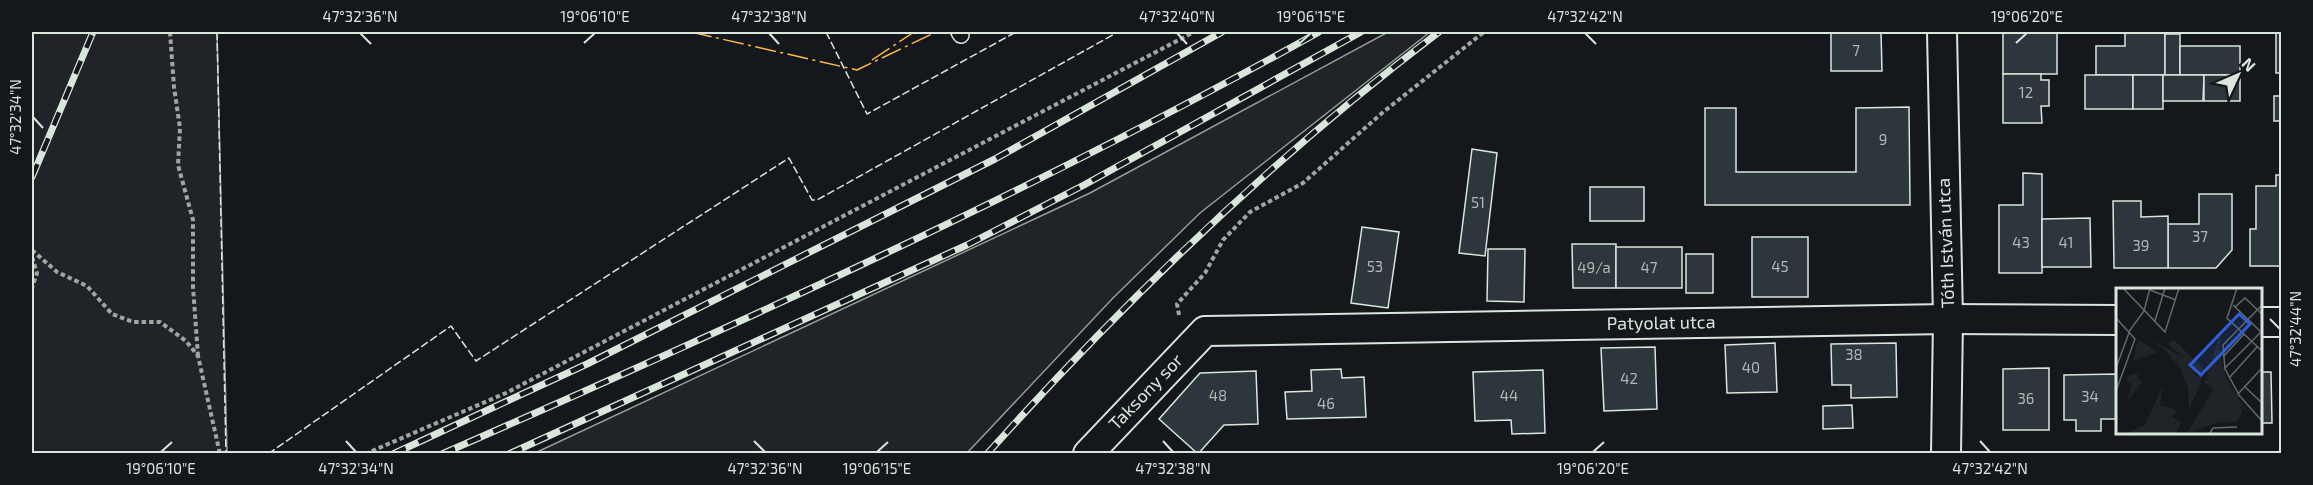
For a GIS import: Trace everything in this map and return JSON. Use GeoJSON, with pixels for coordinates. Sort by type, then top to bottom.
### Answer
{"type":"FeatureCollection","features":[{"type":"Feature","properties":{"kind":"street","name":"Tóth István utca"},"geometry":{"type":"LineString","coordinates":[[1942,32],[1948,319],[1946,453]]}},
{"type":"Feature","properties":{"kind":"street","name":"Patyolat utca"},"geometry":{"type":"LineString","coordinates":[[1205,331],[1948,319],[2116,320]]}},
{"type":"Feature","properties":{"kind":"street"},"geometry":{"type":"LineString","coordinates":[[2262,322],[2282,322]]}},
{"type":"Feature","properties":{"kind":"street","name":"Taksony sor"},"geometry":{"type":"LineString","coordinates":[[1088,453],[1205,331]]}},
{"type":"Feature","properties":{"kind":"path"},"geometry":{"type":"LineString","coordinates":[[170,32],[180,128],[178,165],[193,220],[193,287],[198,356],[220,453]]}},
{"type":"Feature","properties":{"kind":"path"},"geometry":{"type":"LineString","coordinates":[[365,453],[516,388],[1194,32]]}},
{"type":"Feature","properties":{"kind":"path"},"geometry":{"type":"LineString","coordinates":[[1182,355],[1178,304],[1205,273],[1223,240],[1250,212],[1303,183],[1390,106],[1484,32]]}},
{"type":"Feature","properties":{"kind":"path"},"geometry":{"type":"LineString","coordinates":[[32,250],[57,272],[87,286],[112,314],[133,322],[160,322],[186,341],[198,356]]}},
{"type":"Feature","properties":{"kind":"path"},"geometry":{"type":"LineString","coordinates":[[32,257],[37,273],[32,288]]}},
{"type":"Feature","properties":{"kind":"shaded area"},"geometry":{"type":"Polygon","coordinates":[[[32,32],[217,32],[227,453],[32,453],[32,32]]]}},
{"type":"Feature","properties":{"kind":"shaded area"},"geometry":{"type":"Polygon","coordinates":[[[1388,32],[1430,32],[1200,213],[1113,298],[967,453],[535,453],[1090,193],[1388,32]]]}},
{"type":"Feature","properties":{"kind":"building"},"geometry":{"type":"Polygon","coordinates":[[[1831,32],[1881,32],[1882,71],[1831,71],[1831,32]]]}},
{"type":"Feature","properties":{"kind":"building"},"geometry":{"type":"Polygon","coordinates":[[[2003,32],[2057,32],[2057,74],[2003,74],[2003,32]]]}},
{"type":"Feature","properties":{"kind":"building"},"geometry":{"type":"Polygon","coordinates":[[[2125,32],[2165,32],[2165,75],[2096,75],[2096,46],[2125,46],[2125,32]]]}},
{"type":"Feature","properties":{"kind":"building"},"geometry":{"type":"Polygon","coordinates":[[[2276,32],[2282,32],[2282,73],[2276,73],[2276,32]]]}},
{"type":"Feature","properties":{"kind":"building"},"geometry":{"type":"Polygon","coordinates":[[[2165,34],[2180,34],[2180,75],[2165,75],[2165,34]]]}},
{"type":"Feature","properties":{"kind":"building"},"geometry":{"type":"Polygon","coordinates":[[[2180,46],[2240,46],[2240,75],[2180,75],[2180,46]]]}},
{"type":"Feature","properties":{"kind":"building"},"geometry":{"type":"Polygon","coordinates":[[[2003,74],[2041,74],[2041,80],[2049,80],[2049,106],[2041,106],[2042,123],[2003,123],[2003,74]]]}},
{"type":"Feature","properties":{"kind":"building"},"geometry":{"type":"Polygon","coordinates":[[[2085,75],[2133,75],[2133,109],[2085,109],[2085,75]]]}},
{"type":"Feature","properties":{"kind":"building"},"geometry":{"type":"Polygon","coordinates":[[[2133,75],[2163,75],[2163,109],[2133,109],[2133,75]]]}},
{"type":"Feature","properties":{"kind":"building"},"geometry":{"type":"Polygon","coordinates":[[[2163,75],[2204,75],[2203,101],[2163,101],[2163,75]]]}},
{"type":"Feature","properties":{"kind":"building"},"geometry":{"type":"Polygon","coordinates":[[[2204,75],[2240,75],[2240,101],[2204,101],[2204,75]]]}},
{"type":"Feature","properties":{"kind":"building"},"geometry":{"type":"Polygon","coordinates":[[[2274,96],[2282,96],[2282,121],[2274,121],[2274,96]]]}},
{"type":"Feature","properties":{"kind":"building"},"geometry":{"type":"Polygon","coordinates":[[[1909,107],[1910,205],[1705,205],[1705,108],[1736,108],[1736,172],[1856,172],[1856,108],[1909,107]]]}},
{"type":"Feature","properties":{"kind":"building"},"geometry":{"type":"Polygon","coordinates":[[[1472,149],[1497,153],[1485,256],[1459,253],[1472,149]]]}},
{"type":"Feature","properties":{"kind":"building"},"geometry":{"type":"Polygon","coordinates":[[[2023,173],[2042,174],[2042,273],[1999,273],[1999,205],[2023,205],[2023,173]]]}},
{"type":"Feature","properties":{"kind":"building"},"geometry":{"type":"Polygon","coordinates":[[[2276,175],[2282,175],[2282,266],[2250,266],[2250,229],[2256,229],[2256,186],[2276,186],[2276,175]]]}},
{"type":"Feature","properties":{"kind":"building"},"geometry":{"type":"Polygon","coordinates":[[[1590,187],[1644,187],[1644,221],[1590,221],[1590,187]]]}},
{"type":"Feature","properties":{"kind":"building"},"geometry":{"type":"Polygon","coordinates":[[[2199,194],[2232,194],[2232,250],[2216,268],[2168,268],[2168,224],[2199,224],[2199,194]]]}},
{"type":"Feature","properties":{"kind":"building"},"geometry":{"type":"Polygon","coordinates":[[[2113,201],[2141,201],[2141,217],[2168,216],[2168,268],[2114,268],[2113,201]]]}},
{"type":"Feature","properties":{"kind":"building"},"geometry":{"type":"Polygon","coordinates":[[[2090,218],[2091,267],[2042,267],[2042,219],[2090,218]]]}},
{"type":"Feature","properties":{"kind":"building"},"geometry":{"type":"Polygon","coordinates":[[[1362,227],[1399,232],[1388,308],[1351,303],[1362,227]]]}},
{"type":"Feature","properties":{"kind":"building"},"geometry":{"type":"Polygon","coordinates":[[[1752,237],[1808,237],[1808,297],[1752,297],[1752,237]]]}},
{"type":"Feature","properties":{"kind":"building"},"geometry":{"type":"Polygon","coordinates":[[[1572,244],[1616,244],[1616,288],[1573,288],[1572,244]]]}},
{"type":"Feature","properties":{"kind":"building"},"geometry":{"type":"Polygon","coordinates":[[[1616,247],[1682,247],[1682,288],[1616,288],[1616,247]]]}},
{"type":"Feature","properties":{"kind":"building"},"geometry":{"type":"Polygon","coordinates":[[[1488,249],[1525,249],[1524,302],[1487,301],[1488,249]]]}},
{"type":"Feature","properties":{"kind":"building"},"geometry":{"type":"Polygon","coordinates":[[[1686,254],[1713,254],[1713,293],[1686,293],[1686,254]]]}},
{"type":"Feature","properties":{"kind":"building"},"geometry":{"type":"Polygon","coordinates":[[[1775,343],[1777,392],[1727,393],[1725,345],[1775,343]]]}},
{"type":"Feature","properties":{"kind":"building"},"geometry":{"type":"Polygon","coordinates":[[[1896,343],[1897,397],[1851,398],[1851,385],[1832,385],[1831,344],[1896,343]]]}},
{"type":"Feature","properties":{"kind":"building"},"geometry":{"type":"Polygon","coordinates":[[[1655,347],[1657,409],[1604,411],[1601,348],[1655,347]]]}},
{"type":"Feature","properties":{"kind":"building"},"geometry":{"type":"Polygon","coordinates":[[[2049,368],[2049,430],[2003,430],[2003,369],[2049,368]]]}},
{"type":"Feature","properties":{"kind":"building"},"geometry":{"type":"Polygon","coordinates":[[[1341,369],[1342,378],[1364,377],[1366,417],[1287,419],[1285,392],[1312,391],[1311,370],[1341,369]]]}},
{"type":"Feature","properties":{"kind":"building"},"geometry":{"type":"Polygon","coordinates":[[[1543,370],[1545,433],[1512,434],[1511,420],[1475,421],[1473,372],[1543,370]]]}},
{"type":"Feature","properties":{"kind":"building"},"geometry":{"type":"Polygon","coordinates":[[[1256,371],[1258,424],[1224,425],[1198,454],[1159,419],[1200,373],[1256,371]]]}},
{"type":"Feature","properties":{"kind":"building"},"geometry":{"type":"Polygon","coordinates":[[[2262,372],[2271,372],[2272,423],[2262,423],[2262,372]]]}},
{"type":"Feature","properties":{"kind":"building"},"geometry":{"type":"Polygon","coordinates":[[[2116,374],[2116,419],[2101,419],[2101,431],[2076,431],[2076,420],[2064,420],[2064,375],[2116,374]]]}},
{"type":"Feature","properties":{"kind":"building"},"geometry":{"type":"Polygon","coordinates":[[[1852,405],[1853,428],[1823,429],[1823,406],[1852,405]]]}},
{"type":"Feature","properties":{"kind":"railway"},"geometry":{"type":"LineString","coordinates":[[32,177],[93,32]]}},
{"type":"Feature","properties":{"kind":"railway"},"geometry":{"type":"LineString","coordinates":[[393,454],[587,364],[995,159],[1222,32]]}},
{"type":"Feature","properties":{"kind":"railway"},"geometry":{"type":"LineString","coordinates":[[442,454],[885,254],[1104,146],[1319,32]]}},
{"type":"Feature","properties":{"kind":"railway"},"geometry":{"type":"LineString","coordinates":[[509,454],[967,245],[1084,185],[1361,32]]}},
{"type":"Feature","properties":{"kind":"railway"},"geometry":{"type":"LineString","coordinates":[[987,454],[1093,341],[1203,232],[1318,129],[1439,32]]}},
{"type":"Feature","properties":{"kind":"fence"},"geometry":{"type":"LineString","coordinates":[[217,32],[226,454]]}},
{"type":"Feature","properties":{"kind":"fence"},"geometry":{"type":"LineString","coordinates":[[826,32],[867,114],[1016,32]]}},
{"type":"Feature","properties":{"kind":"fence"},"geometry":{"type":"LineString","coordinates":[[268,454],[451,326],[476,361],[789,158],[812,200],[817,200],[1118,32]]}},
{"type":"Feature","properties":{"kind":"power"},"geometry":{"type":"LineString","coordinates":[[691,32],[857,70],[936,32]]}},
{"type":"Feature","properties":{"kind":"power"},"geometry":{"type":"LineString","coordinates":[[872,60],[914,32]]}}]}
